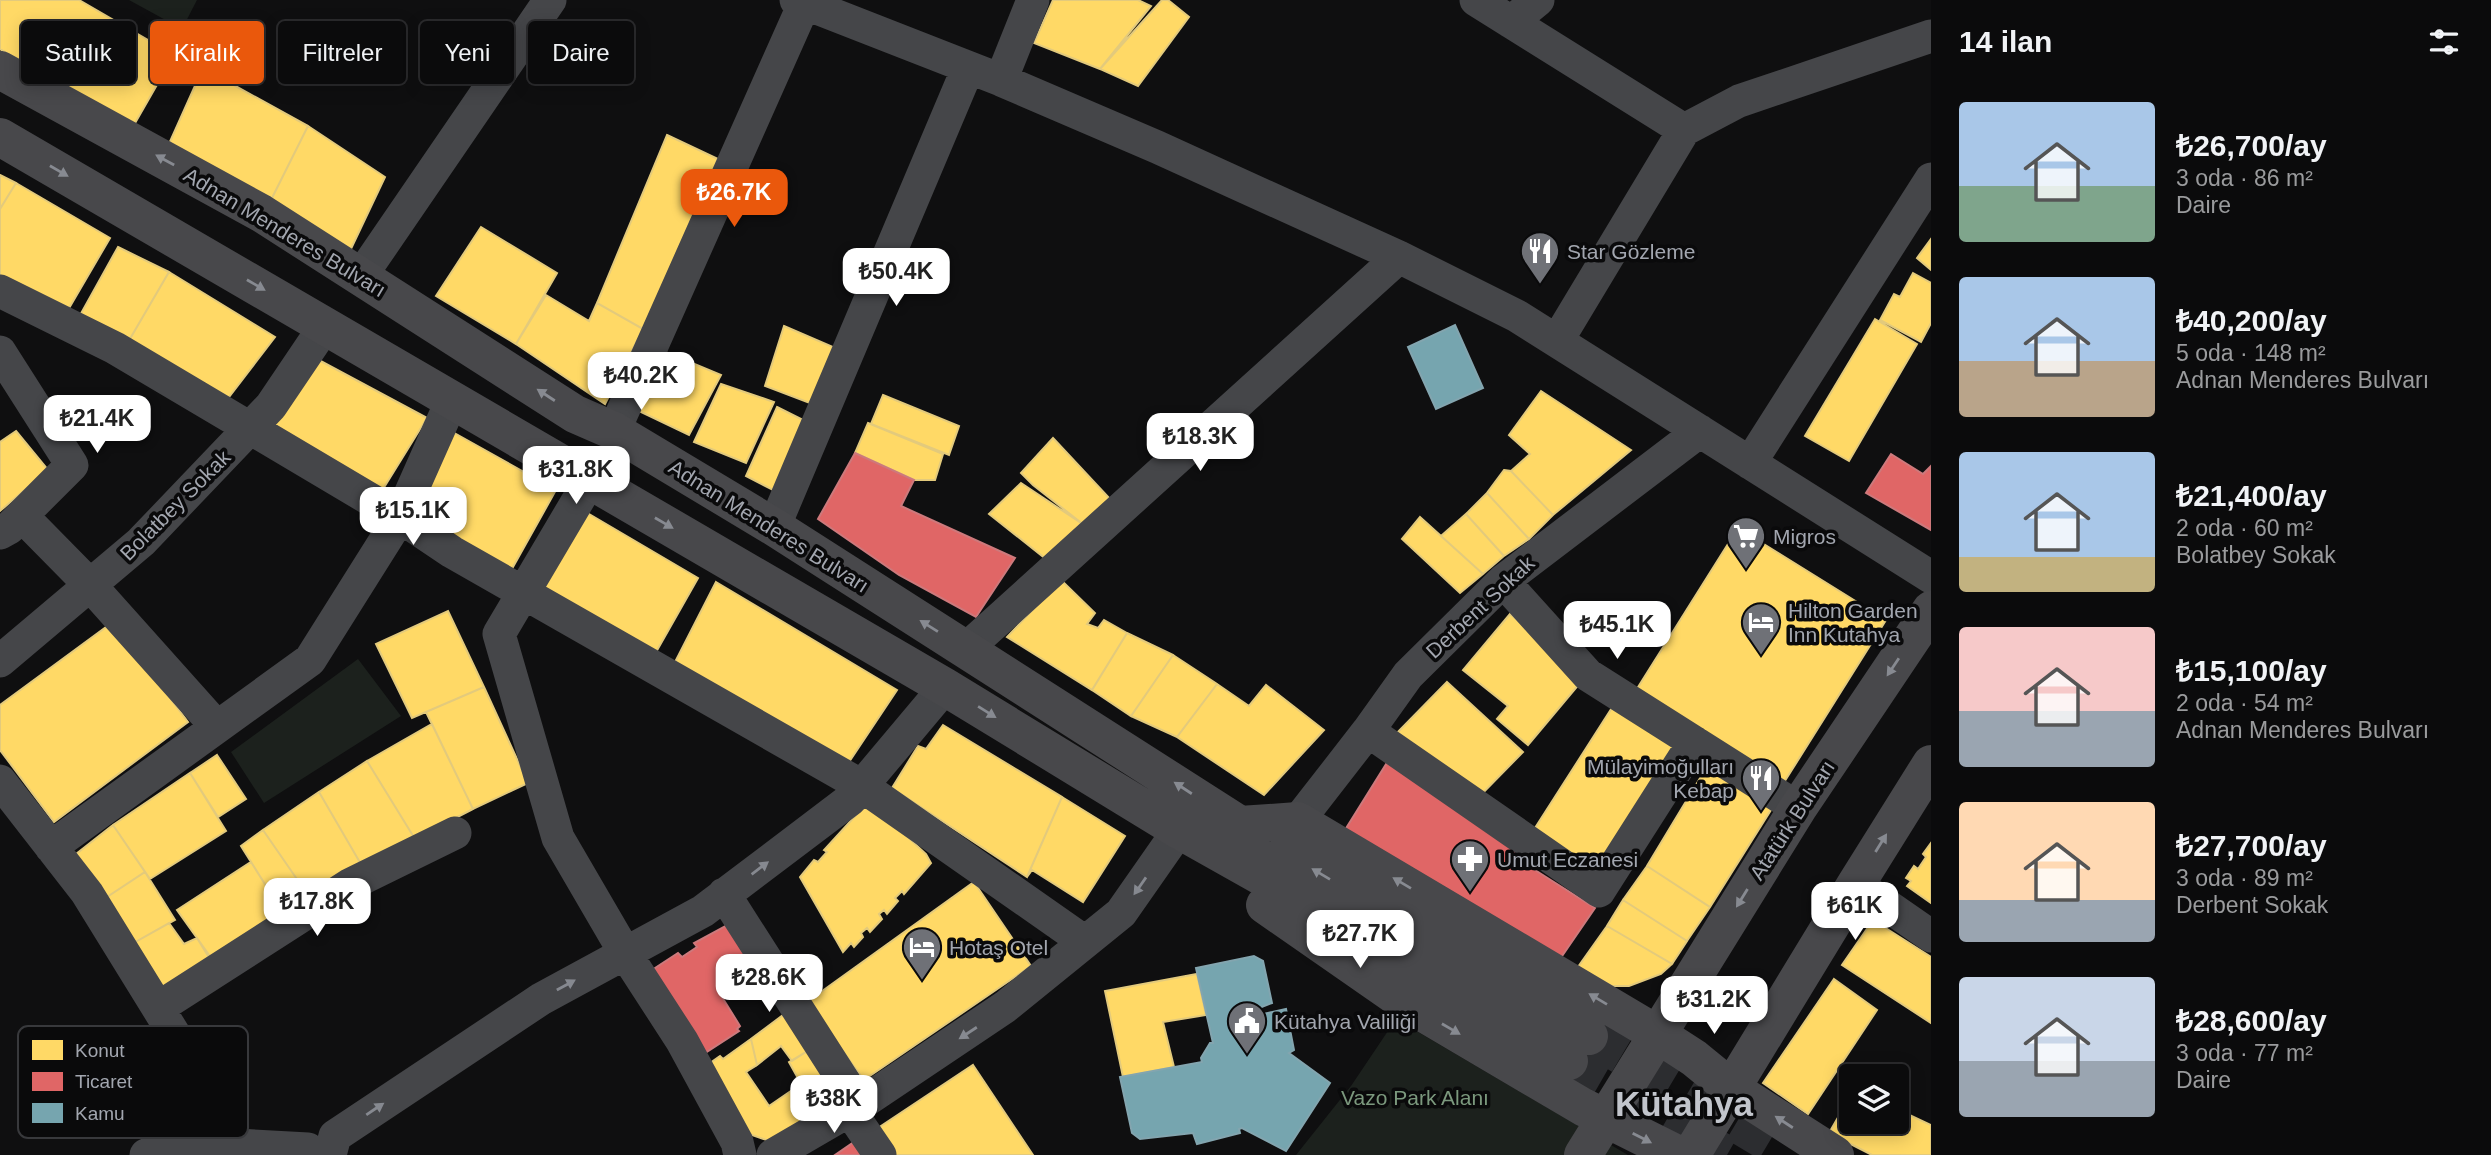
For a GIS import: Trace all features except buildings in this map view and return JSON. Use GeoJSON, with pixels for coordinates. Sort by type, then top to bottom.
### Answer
{"type":"FeatureCollection","features":[{"type":"Feature","properties":{"kind":"main road","name":"Adnan Menderes Bulvarı"},"geometry":{"type":"LineString","coordinates":[[0,70],[261,213],[575,414],[614,431],[774,527],[1240,825],[1579,1048],[1179,830]]}},
{"type":"Feature","properties":{"kind":"main road"},"geometry":{"type":"LineString","coordinates":[[0,136],[945,687],[1179,830],[1224,877],[1403,1001],[1605,1118],[1679,1155]]}},
{"type":"Feature","properties":{"kind":"main road","name":"Atatürk Bulvarı"},"geometry":{"type":"LineString","coordinates":[[1583,1155],[1798,808],[1931,610]]}},
{"type":"Feature","properties":{"kind":"main road"},"geometry":{"type":"LineString","coordinates":[[1691,1155],[1931,764]]}},
{"type":"Feature","properties":{"kind":"main road"},"geometry":{"type":"LineString","coordinates":[[1240,825],[1298,821],[1657,1034],[1694,1058],[1732,1090],[1835,1155]]}},
{"type":"Feature","properties":{"kind":"street"},"geometry":{"type":"LineString","coordinates":[[361,276],[550,0]]}},
{"type":"Feature","properties":{"kind":"street"},"geometry":{"type":"LineString","coordinates":[[1001,80],[1033,0]]}},
{"type":"Feature","properties":{"kind":"street"},"geometry":{"type":"LineString","coordinates":[[1476,0],[1684,130]]}},
{"type":"Feature","properties":{"kind":"street"},"geometry":{"type":"LineString","coordinates":[[1511,22],[1538,0]]}},
{"type":"Feature","properties":{"kind":"street"},"geometry":{"type":"LineString","coordinates":[[614,431],[800,2],[1001,80],[1157,147],[1399,257],[1517,316],[1931,577]]}},
{"type":"Feature","properties":{"kind":"street"},"geometry":{"type":"LineString","coordinates":[[1557,341],[1684,130],[1739,101],[1931,36]]}},
{"type":"Feature","properties":{"kind":"street"},"geometry":{"type":"LineString","coordinates":[[774,527],[968,68]]}},
{"type":"Feature","properties":{"kind":"street"},"geometry":{"type":"LineString","coordinates":[[1750,463],[1931,179]]}},
{"type":"Feature","properties":{"kind":"street"},"geometry":{"type":"LineString","coordinates":[[966,649],[1399,257]]}},
{"type":"Feature","properties":{"kind":"street"},"geometry":{"type":"LineString","coordinates":[[0,292],[115,348],[400,517],[452,552],[862,786],[1085,942]]}},
{"type":"Feature","properties":{"kind":"street","name":"Bolatbey Sokak"},"geometry":{"type":"LineString","coordinates":[[0,661],[141,542],[271,406],[325,326]]}},
{"type":"Feature","properties":{"kind":"street"},"geometry":{"type":"LineString","coordinates":[[0,352],[72,465],[11,524],[90,585],[217,727]]}},
{"type":"Feature","properties":{"kind":"street"},"geometry":{"type":"LineString","coordinates":[[51,847],[310,660],[400,517],[452,400]]}},
{"type":"Feature","properties":{"kind":"street","name":"Derbent Sokak"},"geometry":{"type":"LineString","coordinates":[[1298,821],[1408,675],[1503,581],[1700,431]]}},
{"type":"Feature","properties":{"kind":"street"},"geometry":{"type":"LineString","coordinates":[[590,480],[499,635],[558,838],[625,953],[682,1041],[737,1142],[740,1155]]}},
{"type":"Feature","properties":{"kind":"street"},"geometry":{"type":"LineString","coordinates":[[1503,581],[1588,675],[1798,808]]}},
{"type":"Feature","properties":{"kind":"street"},"geometry":{"type":"LineString","coordinates":[[330,1155],[335,1136],[541,999],[703,911],[850,799],[945,687]]}},
{"type":"Feature","properties":{"kind":"street"},"geometry":{"type":"LineString","coordinates":[[1368,731],[1599,891],[1694,742]]}},
{"type":"Feature","properties":{"kind":"street"},"geometry":{"type":"LineString","coordinates":[[0,781],[87,893],[169,1026]]}},
{"type":"Feature","properties":{"kind":"street"},"geometry":{"type":"LineString","coordinates":[[773,1155],[859,1105],[999,1012],[1121,913],[1179,830]]}},
{"type":"Feature","properties":{"kind":"street"},"geometry":{"type":"LineString","coordinates":[[158,1008],[351,884],[455,832]]}},
{"type":"Feature","properties":{"kind":"street"},"geometry":{"type":"LineString","coordinates":[[1856,884],[1931,936]]}},
{"type":"Feature","properties":{"kind":"street"},"geometry":{"type":"LineString","coordinates":[[724,894],[859,1105]]}},
{"type":"Feature","properties":{"kind":"street"},"geometry":{"type":"LineString","coordinates":[[859,1105],[854,1117],[880,1155]]}},
{"type":"Feature","properties":{"kind":"street"},"geometry":{"type":"LineString","coordinates":[[216,1138],[218,1144]]}},
{"type":"Feature","properties":{"kind":"street"},"geometry":{"type":"LineString","coordinates":[[146,1155],[159,1150],[218,1144],[308,1149],[309,1155]]}},
{"type":"Feature","properties":{"kind":"green space"},"geometry":{"type":"Polygon","coordinates":[[[129,0],[197,0],[186,21],[167,21],[129,0]]]}},
{"type":"Feature","properties":{"kind":"green space"},"geometry":{"type":"Polygon","coordinates":[[[358,659],[401,716],[264,803],[231,752],[358,659]]]}},
{"type":"Feature","properties":{"kind":"green space","name":"Vazo Park Alanı"},"geometry":{"type":"Polygon","coordinates":[[[1396,1019],[1628,1155],[1296,1155],[1351,1086],[1396,1019]]]}},
{"type":"Feature","properties":{"kind":"tunnel"},"geometry":{"type":"LineString","coordinates":[[1589,1036],[1771,1144]]}},
{"type":"Feature","properties":{"kind":"tunnel"},"geometry":{"type":"LineString","coordinates":[[1569,1061],[1588,1075],[1727,1155]]}},
{"type":"Feature","properties":{"kind":"place","name":"Star Gözleme"},"geometry":{"type":"Point","coordinates":[1540,285]}},
{"type":"Feature","properties":{"kind":"place","name":"Migros"},"geometry":{"type":"Point","coordinates":[1746,570]}},
{"type":"Feature","properties":{"kind":"place","name":"Hilton Garden Inn Kutahya"},"geometry":{"type":"Point","coordinates":[1761,656]}},
{"type":"Feature","properties":{"kind":"place","name":"Mülayimoğulları Kebap"},"geometry":{"type":"Point","coordinates":[1761,812]}},
{"type":"Feature","properties":{"kind":"place","name":"Umut Eczanesi"},"geometry":{"type":"Point","coordinates":[1470,893]}},
{"type":"Feature","properties":{"kind":"place","name":"Hotaş Otel"},"geometry":{"type":"Point","coordinates":[922,981]}},
{"type":"Feature","properties":{"kind":"place","name":"Kütahya Valiliği"},"geometry":{"type":"Point","coordinates":[1247,1055]}},
{"type":"Feature","properties":{"kind":"district","name":"Kütahya"},"geometry":{"type":"Point","coordinates":[1684,1103]}}]}
